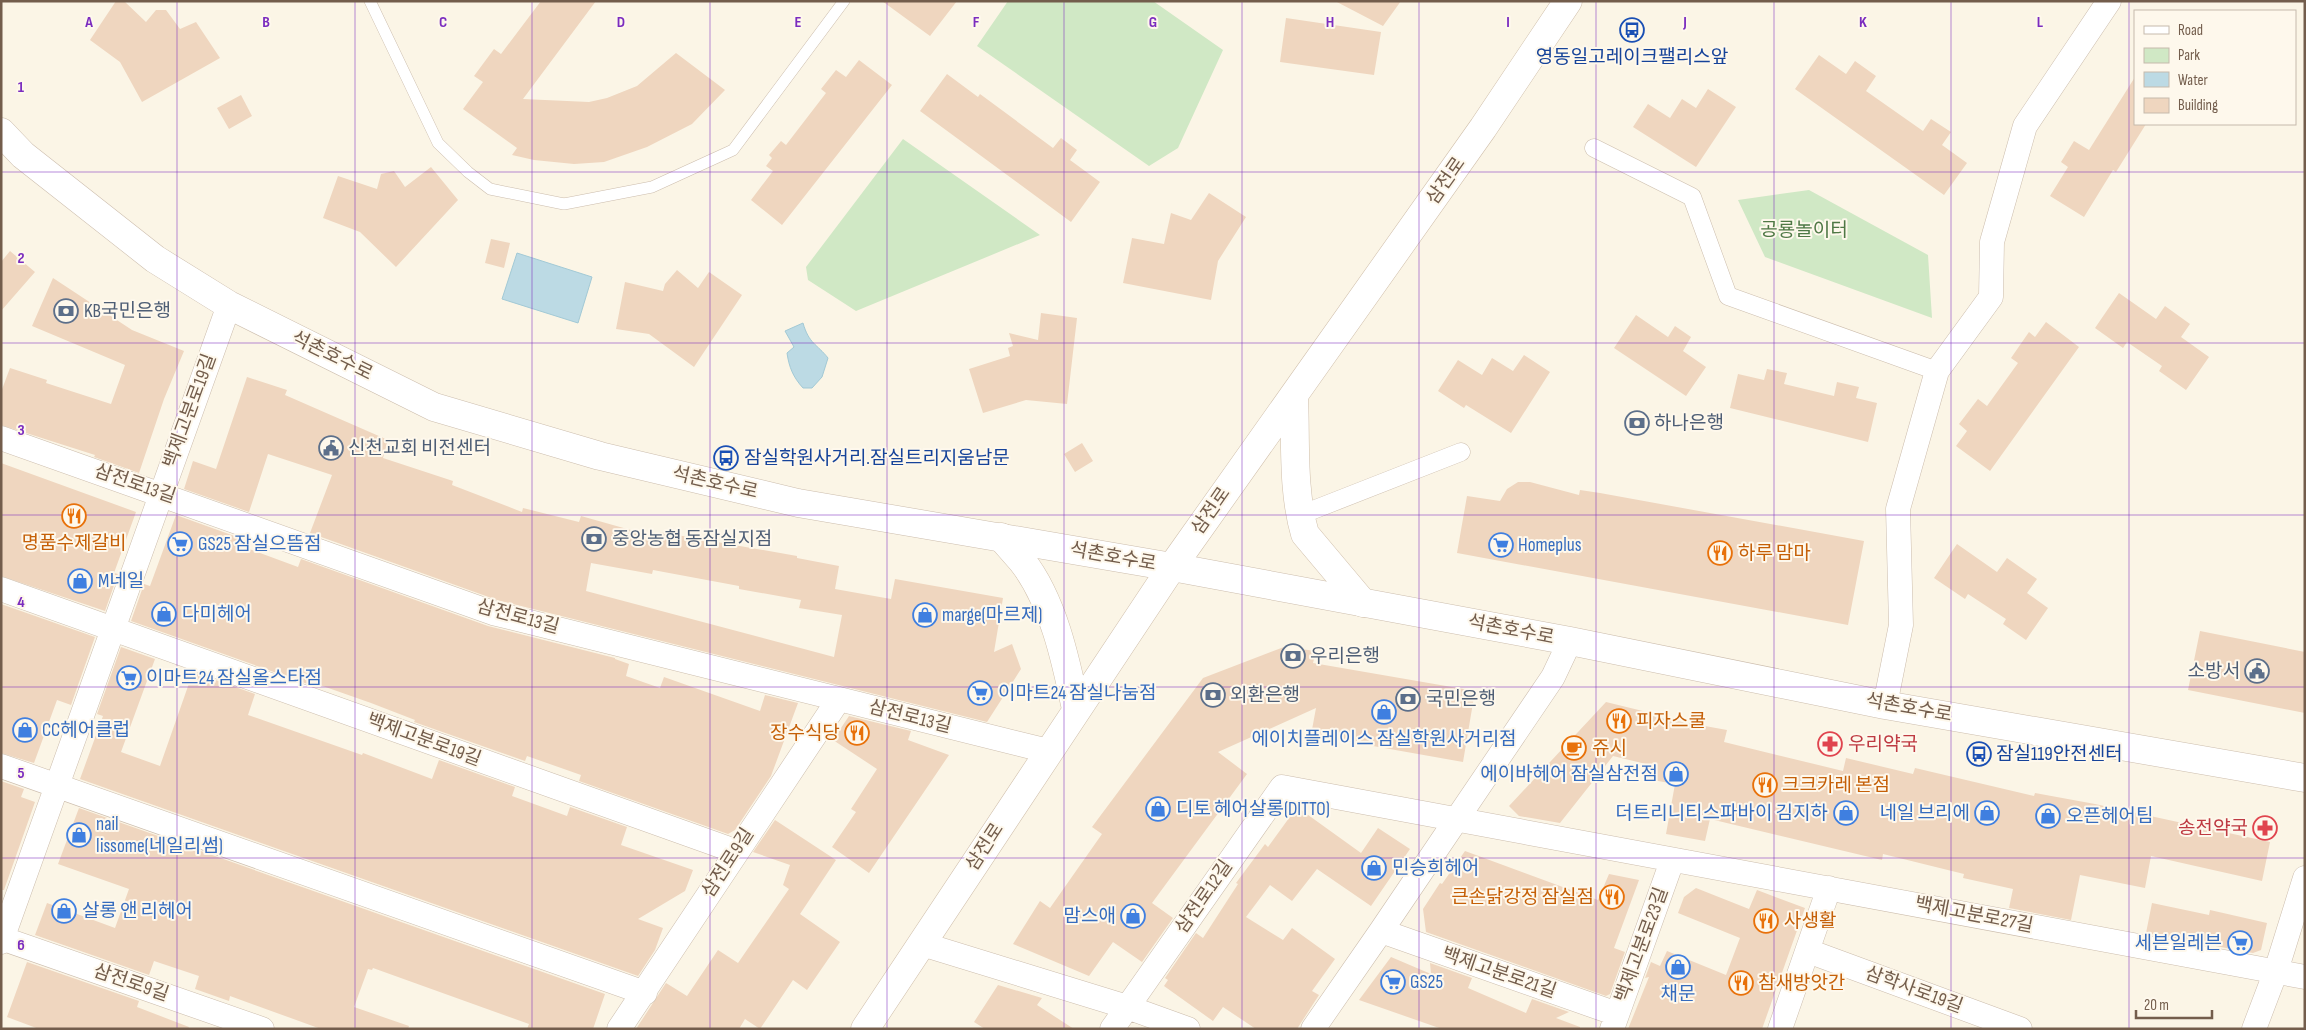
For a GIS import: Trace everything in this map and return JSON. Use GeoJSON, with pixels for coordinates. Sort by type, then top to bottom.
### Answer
{"type":"FeatureCollection","features":[{"type":"Feature","properties":{"kind":"street","name":"삼전로"},"geometry":{"type":"LineString","coordinates":[[865,1029],[1076,708],[1172,567],[1484,128],[1568,1]]}},
{"type":"Feature","properties":{"kind":"street"},"geometry":{"type":"LineString","coordinates":[[1885,705],[1901,625],[1898,509],[1937,371],[1991,298],[1992,242],[2025,126],[2110,1]]}},
{"type":"Feature","properties":{"kind":"street","name":"석촌호수로"},"geometry":{"type":"LineString","coordinates":[[1,132],[23,155],[155,259],[229,305],[434,407],[600,456],[798,503],[1172,567],[1570,641],[1885,705],[2305,778]]}},
{"type":"Feature","properties":{"kind":"street"},"geometry":{"type":"LineString","coordinates":[[1594,148],[1692,198],[1728,296],[1937,371]]}},
{"type":"Feature","properties":{"kind":"street","name":"백제고분로19길"},"geometry":{"type":"LineString","coordinates":[[2,939],[160,493],[229,305]]}},
{"type":"Feature","properties":{"kind":"street"},"geometry":{"type":"LineString","coordinates":[[1294,395],[1297,482],[1301,521],[1305,534],[1363,603]]}},
{"type":"Feature","properties":{"kind":"street","name":"삼전로13길"},"geometry":{"type":"LineString","coordinates":[[1,438],[493,613],[1048,751]]}},
{"type":"Feature","properties":{"kind":"street"},"geometry":{"type":"LineString","coordinates":[[1313,510],[1461,452]]}},
{"type":"Feature","properties":{"kind":"street"},"geometry":{"type":"LineString","coordinates":[[1001,538],[1023,562],[1050,613],[1067,664],[1076,708]]}},
{"type":"Feature","properties":{"kind":"street","name":"백제고분로19길"},"geometry":{"type":"LineString","coordinates":[[1,589],[736,852]]}},
{"type":"Feature","properties":{"kind":"street"},"geometry":{"type":"LineString","coordinates":[[1312,1029],[1381,931],[1553,677],[1570,641]]}},
{"type":"Feature","properties":{"kind":"street","name":"삼전로9길"},"geometry":{"type":"LineString","coordinates":[[619,1029],[645,993],[736,852],[839,699]]}},
{"type":"Feature","properties":{"kind":"street"},"geometry":{"type":"LineString","coordinates":[[1,766],[645,993]]}},
{"type":"Feature","properties":{"kind":"street","name":"삼전로12길"},"geometry":{"type":"LineString","coordinates":[[1112,1029],[1282,787],[1456,818]]}},
{"type":"Feature","properties":{"kind":"street"},"geometry":{"type":"LineString","coordinates":[[1456,818],[1672,861]]}},
{"type":"Feature","properties":{"kind":"street","name":"백제고분로27길"},"geometry":{"type":"LineString","coordinates":[[1672,861],[1829,888],[2305,977]]}},
{"type":"Feature","properties":{"kind":"street","name":"백제고분로23길"},"geometry":{"type":"LineString","coordinates":[[1614,1021],[1672,861]]}},
{"type":"Feature","properties":{"kind":"street"},"geometry":{"type":"LineString","coordinates":[[2254,1029],[2276,971],[2305,878]]}},
{"type":"Feature","properties":{"kind":"street"},"geometry":{"type":"LineString","coordinates":[[1780,1029],[1829,888]]}},
{"type":"Feature","properties":{"kind":"street","name":"백제고분로21길"},"geometry":{"type":"LineString","coordinates":[[1381,931],[1614,1021]]}},
{"type":"Feature","properties":{"kind":"street","name":"삼전로9길"},"geometry":{"type":"LineString","coordinates":[[2,939],[262,1029]]}},
{"type":"Feature","properties":{"kind":"street"},"geometry":{"type":"LineString","coordinates":[[922,944],[1126,1007],[1188,1029]]}},
{"type":"Feature","properties":{"kind":"street","name":"삼학사로19길"},"geometry":{"type":"LineString","coordinates":[[1808,951],[2020,1029]]}},
{"type":"Feature","properties":{"kind":"lane"},"geometry":{"type":"LineString","coordinates":[[370,1],[438,143],[468,172],[490,189],[564,204],[652,187],[733,150],[844,1]]}},
{"type":"Feature","properties":{"kind":"green space"},"geometry":{"type":"Polygon","coordinates":[[[1008,1],[1153,1],[1223,50],[1178,148],[1149,166],[977,46],[1008,1]]]}},
{"type":"Feature","properties":{"kind":"green space"},"geometry":{"type":"Polygon","coordinates":[[[903,139],[1040,235],[856,311],[808,280],[806,267],[903,139]]]}},
{"type":"Feature","properties":{"kind":"green space","name":"공룡놀이터"},"geometry":{"type":"Polygon","coordinates":[[[1809,190],[1928,255],[1932,318],[1765,257],[1738,200],[1809,190]]]}},
{"type":"Feature","properties":{"kind":"water"},"geometry":{"type":"Polygon","coordinates":[[[517,253],[592,277],[578,323],[502,299],[517,253]]]}},
{"type":"Feature","properties":{"kind":"water"},"geometry":{"type":"Polygon","coordinates":[[[803,323],[811,340],[828,358],[822,377],[812,388],[803,388],[794,376],[787,353],[794,347],[785,331],[803,323]]]}},
{"type":"Feature","properties":{"kind":"building"},"geometry":{"type":"Polygon","coordinates":[[[116,1],[124,1],[146,22],[156,10],[166,10],[180,29],[196,22],[220,58],[142,102],[120,62],[90,40],[116,1]]]}},
{"type":"Feature","properties":{"kind":"building"},"geometry":{"type":"Polygon","coordinates":[[[541,1],[596,1],[523,99],[589,102],[607,98],[637,86],[676,53],[725,90],[692,124],[647,147],[604,162],[574,164],[534,160],[512,155],[517,148],[463,109],[483,82],[474,76],[494,49],[501,54],[541,1]]]}},
{"type":"Feature","properties":{"kind":"building"},"geometry":{"type":"Polygon","coordinates":[[[882,1],[957,1],[930,36],[882,1]]]}},
{"type":"Feature","properties":{"kind":"building"},"geometry":{"type":"Polygon","coordinates":[[[1335,1],[1401,1],[1383,26],[1335,1]]]}},
{"type":"Feature","properties":{"kind":"building"},"geometry":{"type":"Polygon","coordinates":[[[1286,18],[1381,32],[1374,75],[1280,62],[1286,18]]]}},
{"type":"Feature","properties":{"kind":"building"},"geometry":{"type":"Polygon","coordinates":[[[1819,55],[1846,74],[1855,61],[1876,76],[1866,91],[1923,131],[1931,119],[1951,132],[1942,145],[1967,163],[1944,195],[1795,89],[1819,55]]]}},
{"type":"Feature","properties":{"kind":"building"},"geometry":{"type":"Polygon","coordinates":[[[859,60],[892,85],[782,225],[751,200],[773,171],[766,166],[772,158],[769,155],[781,141],[786,145],[826,93],[821,89],[836,70],[846,77],[859,60]]]}},
{"type":"Feature","properties":{"kind":"building"},"geometry":{"type":"Polygon","coordinates":[[[947,74],[978,97],[980,94],[1053,148],[1061,138],[1077,150],[1070,160],[1100,182],[1071,222],[920,111],[947,74]]]}},
{"type":"Feature","properties":{"kind":"building"},"geometry":{"type":"Polygon","coordinates":[[[2134,79],[2134,125],[2145,125],[2116,172],[2113,170],[2084,217],[2050,196],[2068,167],[2061,162],[2074,141],[2089,150],[2134,79]]]}},
{"type":"Feature","properties":{"kind":"building"},"geometry":{"type":"Polygon","coordinates":[[[1708,89],[1736,107],[1696,167],[1633,127],[1648,104],[1670,118],[1682,99],[1696,108],[1708,89]]]}},
{"type":"Feature","properties":{"kind":"building"},"geometry":{"type":"Polygon","coordinates":[[[241,95],[252,116],[229,129],[217,108],[241,95]]]}},
{"type":"Feature","properties":{"kind":"building"},"geometry":{"type":"Polygon","coordinates":[[[431,167],[458,200],[396,267],[360,232],[323,218],[338,176],[377,189],[381,174],[394,171],[405,187],[431,167]]]}},
{"type":"Feature","properties":{"kind":"building"},"geometry":{"type":"Polygon","coordinates":[[[1209,193],[1246,217],[1218,261],[1211,300],[1123,283],[1132,238],[1164,244],[1171,213],[1191,220],[1209,193]]]}},
{"type":"Feature","properties":{"kind":"building"},"geometry":{"type":"Polygon","coordinates":[[[491,239],[510,243],[504,268],[485,263],[491,239]]]}},
{"type":"Feature","properties":{"kind":"building"},"geometry":{"type":"Polygon","coordinates":[[[10,251],[35,272],[1,311],[1,262],[10,251]]]}},
{"type":"Feature","properties":{"kind":"building"},"geometry":{"type":"Polygon","coordinates":[[[677,270],[698,288],[709,272],[742,295],[694,367],[649,334],[616,329],[625,282],[663,291],[665,284],[677,270]]]}},
{"type":"Feature","properties":{"kind":"building"},"geometry":{"type":"Polygon","coordinates":[[[53,278],[132,330],[184,351],[164,399],[139,473],[94,457],[95,455],[1,425],[1,392],[10,368],[47,380],[46,383],[111,404],[125,365],[32,326],[53,278]]]}},
{"type":"Feature","properties":{"kind":"building"},"geometry":{"type":"Polygon","coordinates":[[[2119,293],[2156,319],[2165,306],[2190,324],[2181,337],[2209,357],[2186,390],[2159,371],[2162,366],[2127,342],[2123,348],[2095,328],[2119,293]]]}},
{"type":"Feature","properties":{"kind":"building"},"geometry":{"type":"Polygon","coordinates":[[[1041,313],[1077,318],[1067,404],[1026,400],[983,413],[969,369],[1010,356],[1008,348],[1013,346],[1009,333],[1038,340],[1041,313]]]}},
{"type":"Feature","properties":{"kind":"building"},"geometry":{"type":"Polygon","coordinates":[[[1636,315],[1668,337],[1675,326],[1691,337],[1683,351],[1706,367],[1686,396],[1614,348],[1636,315]]]}},
{"type":"Feature","properties":{"kind":"building"},"geometry":{"type":"Polygon","coordinates":[[[2046,322],[2079,347],[1990,471],[1956,446],[1967,431],[1959,424],[1978,399],[1987,406],[2018,363],[2011,358],[2029,332],[2035,337],[2046,322]]]}},
{"type":"Feature","properties":{"kind":"building"},"geometry":{"type":"Polygon","coordinates":[[[1524,355],[1550,372],[1511,433],[1466,405],[1464,408],[1438,391],[1458,360],[1482,375],[1492,358],[1513,371],[1524,355]]]}},
{"type":"Feature","properties":{"kind":"building"},"geometry":{"type":"Polygon","coordinates":[[[1767,369],[1787,373],[1784,384],[1834,396],[1837,382],[1859,387],[1856,398],[1877,403],[1868,442],[1730,408],[1738,374],[1764,380],[1767,369]]]}},
{"type":"Feature","properties":{"kind":"building"},"geometry":{"type":"Polygon","coordinates":[[[247,377],[287,390],[285,395],[388,440],[383,458],[453,481],[452,485],[522,512],[523,508],[579,522],[581,516],[659,538],[660,532],[797,556],[797,558],[839,566],[835,589],[891,599],[895,579],[1003,598],[994,652],[1012,644],[1021,669],[987,722],[497,600],[310,533],[332,475],[268,454],[249,512],[184,489],[193,461],[216,469],[247,377]],[[591,563],[586,591],[834,657],[842,615],[799,608],[801,600],[739,589],[739,586],[653,570],[652,574],[591,563]]]}},
{"type":"Feature","properties":{"kind":"building"},"geometry":{"type":"Polygon","coordinates":[[[1082,443],[1093,461],[1075,472],[1064,454],[1082,443]]]}},
{"type":"Feature","properties":{"kind":"building"},"geometry":{"type":"Polygon","coordinates":[[[1,463],[136,512],[114,573],[118,574],[105,611],[1,576],[1,463]]]}},
{"type":"Feature","properties":{"kind":"building"},"geometry":{"type":"Polygon","coordinates":[[[1518,482],[1530,482],[1579,495],[1580,490],[1600,493],[1864,541],[1848,625],[1457,553],[1467,496],[1500,501],[1507,489],[1518,482]]]}},
{"type":"Feature","properties":{"kind":"building"},"geometry":{"type":"Polygon","coordinates":[[[176,515],[240,538],[238,545],[298,567],[301,559],[488,626],[615,658],[629,664],[626,676],[660,688],[664,677],[760,711],[765,695],[798,703],[771,776],[735,830],[728,834],[579,781],[581,775],[527,756],[525,761],[414,722],[415,720],[371,703],[317,684],[316,687],[131,621],[144,584],[150,586],[176,515]]]}},
{"type":"Feature","properties":{"kind":"building"},"geometry":{"type":"Polygon","coordinates":[[[1957,544],[1997,572],[2007,558],[2037,579],[2027,593],[2048,608],[2026,640],[2003,624],[2006,619],[1968,594],[1965,599],[1934,578],[1957,544]]]}},
{"type":"Feature","properties":{"kind":"building"},"geometry":{"type":"Polygon","coordinates":[[[1,604],[95,637],[71,705],[57,700],[34,763],[1,753],[1,604]]]}},
{"type":"Feature","properties":{"kind":"building"},"geometry":{"type":"Polygon","coordinates":[[[2200,631],[2305,652],[2305,713],[2188,690],[2200,631]]]}},
{"type":"Feature","properties":{"kind":"building"},"geometry":{"type":"Polygon","coordinates":[[[121,647],[155,659],[121,752],[160,766],[193,672],[255,694],[248,715],[362,755],[363,753],[432,779],[439,760],[515,787],[512,796],[567,816],[570,807],[627,827],[621,845],[693,870],[685,891],[638,919],[663,928],[655,950],[638,976],[80,779],[103,716],[97,714],[121,647]]]}},
{"type":"Feature","properties":{"kind":"building"},"geometry":{"type":"Polygon","coordinates":[[[1284,647],[1316,651],[1313,663],[1475,691],[1463,762],[1311,735],[1316,708],[1218,752],[1247,774],[1152,903],[1173,918],[1142,962],[1113,942],[1089,976],[1013,944],[1040,901],[1050,908],[1102,834],[1092,827],[1203,678],[1284,647]]]}},
{"type":"Feature","properties":{"kind":"building"},"geometry":{"type":"Polygon","coordinates":[[[1606,702],[1655,714],[1655,717],[1727,730],[1724,742],[1843,771],[1846,758],[1913,774],[1915,768],[2034,796],[2035,793],[2095,804],[2270,842],[2262,881],[2151,856],[2145,888],[2080,875],[2071,920],[2009,908],[2013,889],[1963,878],[1964,874],[1883,854],[1882,860],[1710,819],[1705,841],[1666,834],[1675,784],[1647,779],[1650,765],[1613,756],[1560,823],[1519,816],[1509,806],[1606,702]]]}},
{"type":"Feature","properties":{"kind":"building"},"geometry":{"type":"Polygon","coordinates":[[[849,716],[911,731],[908,740],[949,755],[869,873],[832,847],[856,812],[851,809],[877,769],[833,740],[849,716]]]}},
{"type":"Feature","properties":{"kind":"building"},"geometry":{"type":"Polygon","coordinates":[[[1,781],[24,789],[21,797],[35,802],[4,890],[1,890],[1,781]]]}},
{"type":"Feature","properties":{"kind":"building"},"geometry":{"type":"Polygon","coordinates":[[[1297,807],[1361,853],[1378,828],[1410,849],[1371,906],[1317,869],[1292,901],[1270,885],[1246,917],[1283,940],[1292,928],[1335,959],[1312,991],[1319,995],[1297,1029],[1256,1029],[1223,1007],[1213,1021],[1164,986],[1168,980],[1165,978],[1196,933],[1203,938],[1238,884],[1236,883],[1265,844],[1268,847],[1297,807]]]}},
{"type":"Feature","properties":{"kind":"building"},"geometry":{"type":"Polygon","coordinates":[[[79,808],[605,994],[593,1029],[527,1029],[529,1024],[373,968],[372,970],[368,969],[354,1007],[409,1026],[408,1029],[321,1029],[230,996],[229,1001],[195,989],[199,976],[154,961],[149,975],[35,935],[47,903],[115,928],[129,889],[58,864],[79,808]]]}},
{"type":"Feature","properties":{"kind":"building"},"geometry":{"type":"Polygon","coordinates":[[[775,820],[836,860],[800,914],[840,942],[807,990],[793,980],[760,1029],[745,1019],[739,1029],[636,1029],[666,983],[687,996],[718,950],[738,963],[789,889],[783,885],[790,865],[753,852],[775,820]]]}},
{"type":"Feature","properties":{"kind":"building"},"geometry":{"type":"Polygon","coordinates":[[[1465,851],[1598,900],[1609,874],[1639,880],[1614,948],[1625,952],[1610,994],[1606,996],[1426,932],[1423,909],[1465,851]]]}},
{"type":"Feature","properties":{"kind":"building"},"geometry":{"type":"Polygon","coordinates":[[[1696,888],[1749,909],[1757,890],[1805,908],[1762,1029],[1628,1029],[1649,977],[1645,978],[1651,962],[1660,966],[1667,951],[1726,975],[1740,938],[1678,913],[1684,897],[1696,888]]]}},
{"type":"Feature","properties":{"kind":"building"},"geometry":{"type":"Polygon","coordinates":[[[2152,903],[2209,915],[2210,910],[2267,923],[2261,950],[2253,953],[2146,933],[2152,903]]]}},
{"type":"Feature","properties":{"kind":"building"},"geometry":{"type":"Polygon","coordinates":[[[1391,957],[1431,974],[1430,963],[1472,978],[1468,988],[1526,1013],[1532,999],[1569,1012],[1556,1018],[1580,1027],[1580,1029],[1442,1029],[1359,1000],[1391,957]]]}},
{"type":"Feature","properties":{"kind":"building"},"geometry":{"type":"Polygon","coordinates":[[[27,962],[139,1001],[137,1007],[189,1027],[188,1029],[39,1029],[7,1017],[27,962]]]}},
{"type":"Feature","properties":{"kind":"building"},"geometry":{"type":"Polygon","coordinates":[[[998,985],[1042,998],[1037,1005],[1074,1029],[985,1029],[974,1022],[998,985]]]}},
{"type":"Feature","properties":{"kind":"place","name":"영동일고레이크팰리스앞"},"geometry":{"type":"Point","coordinates":[1632,30]}},
{"type":"Feature","properties":{"kind":"place","name":"KB국민은행"},"geometry":{"type":"Point","coordinates":[66,311]}},
{"type":"Feature","properties":{"kind":"place","name":"하나은행"},"geometry":{"type":"Point","coordinates":[1637,423]}},
{"type":"Feature","properties":{"kind":"place","name":"신천교회 비전센터"},"geometry":{"type":"Point","coordinates":[331,448]}},
{"type":"Feature","properties":{"kind":"place","name":"잠실학원사거리.잠실트리지움남문"},"geometry":{"type":"Point","coordinates":[726,458]}},
{"type":"Feature","properties":{"kind":"place","name":"명품수제갈비"},"geometry":{"type":"Point","coordinates":[74,516]}},
{"type":"Feature","properties":{"kind":"place","name":"중앙농협 동잠실지점"},"geometry":{"type":"Point","coordinates":[594,539]}},
{"type":"Feature","properties":{"kind":"place","name":"GS25 잠실으뜸점"},"geometry":{"type":"Point","coordinates":[180,544]}},
{"type":"Feature","properties":{"kind":"place","name":"Homeplus"},"geometry":{"type":"Point","coordinates":[1501,545]}},
{"type":"Feature","properties":{"kind":"place","name":"하루 맘마"},"geometry":{"type":"Point","coordinates":[1720,553]}},
{"type":"Feature","properties":{"kind":"place","name":"M네일"},"geometry":{"type":"Point","coordinates":[80,581]}},
{"type":"Feature","properties":{"kind":"place","name":"다미헤어"},"geometry":{"type":"Point","coordinates":[164,614]}},
{"type":"Feature","properties":{"kind":"place","name":"marge(마르제)"},"geometry":{"type":"Point","coordinates":[925,615]}},
{"type":"Feature","properties":{"kind":"place","name":"우리은행"},"geometry":{"type":"Point","coordinates":[1293,656]}},
{"type":"Feature","properties":{"kind":"place","name":"소방서"},"geometry":{"type":"Point","coordinates":[2257,671]}},
{"type":"Feature","properties":{"kind":"place","name":"이마트24 잠실올스타점"},"geometry":{"type":"Point","coordinates":[129,678]}},
{"type":"Feature","properties":{"kind":"place","name":"이마트24 잠실나눔점"},"geometry":{"type":"Point","coordinates":[980,693]}},
{"type":"Feature","properties":{"kind":"place","name":"외환은행"},"geometry":{"type":"Point","coordinates":[1213,695]}},
{"type":"Feature","properties":{"kind":"place","name":"국민은행"},"geometry":{"type":"Point","coordinates":[1408,699]}},
{"type":"Feature","properties":{"kind":"place","name":"에이치플레이스 잠실학원사거리점"},"geometry":{"type":"Point","coordinates":[1384,712]}},
{"type":"Feature","properties":{"kind":"place","name":"피자스쿨"},"geometry":{"type":"Point","coordinates":[1619,721]}},
{"type":"Feature","properties":{"kind":"place","name":"CC헤어클럽"},"geometry":{"type":"Point","coordinates":[25,730]}},
{"type":"Feature","properties":{"kind":"place","name":"장수식당"},"geometry":{"type":"Point","coordinates":[857,733]}},
{"type":"Feature","properties":{"kind":"place","name":"우리약국"},"geometry":{"type":"Point","coordinates":[1830,744]}},
{"type":"Feature","properties":{"kind":"place","name":"쥬시"},"geometry":{"type":"Point","coordinates":[1574,748]}},
{"type":"Feature","properties":{"kind":"place","name":"잠실119안전센터"},"geometry":{"type":"Point","coordinates":[1979,754]}},
{"type":"Feature","properties":{"kind":"place","name":"에이바헤어 잠실삼전점"},"geometry":{"type":"Point","coordinates":[1676,774]}},
{"type":"Feature","properties":{"kind":"place","name":"크크카레 본점"},"geometry":{"type":"Point","coordinates":[1765,785]}},
{"type":"Feature","properties":{"kind":"place","name":"디토 헤어살롱(DITTO)"},"geometry":{"type":"Point","coordinates":[1158,809]}},
{"type":"Feature","properties":{"kind":"place","name":"더트리니티스파바이 김지하"},"geometry":{"type":"Point","coordinates":[1846,813]}},
{"type":"Feature","properties":{"kind":"place","name":"네일 브리에"},"geometry":{"type":"Point","coordinates":[1987,813]}},
{"type":"Feature","properties":{"kind":"place","name":"오픈헤어팀"},"geometry":{"type":"Point","coordinates":[2048,816]}},
{"type":"Feature","properties":{"kind":"place","name":"송전약국"},"geometry":{"type":"Point","coordinates":[2265,828]}},
{"type":"Feature","properties":{"kind":"place","name":"nail lissome(네일리썸)"},"geometry":{"type":"Point","coordinates":[79,835]}},
{"type":"Feature","properties":{"kind":"place","name":"민승희헤어"},"geometry":{"type":"Point","coordinates":[1374,868]}},
{"type":"Feature","properties":{"kind":"place","name":"큰손닭강정 잠실점"},"geometry":{"type":"Point","coordinates":[1612,897]}},
{"type":"Feature","properties":{"kind":"place","name":"살롱 앤 리헤어"},"geometry":{"type":"Point","coordinates":[64,911]}},
{"type":"Feature","properties":{"kind":"place","name":"맘스애"},"geometry":{"type":"Point","coordinates":[1133,916]}},
{"type":"Feature","properties":{"kind":"place","name":"사생활"},"geometry":{"type":"Point","coordinates":[1766,921]}},
{"type":"Feature","properties":{"kind":"place","name":"세븐일레븐"},"geometry":{"type":"Point","coordinates":[2240,943]}},
{"type":"Feature","properties":{"kind":"place","name":"채문"},"geometry":{"type":"Point","coordinates":[1678,967]}},
{"type":"Feature","properties":{"kind":"place","name":"GS25"},"geometry":{"type":"Point","coordinates":[1393,982]}},
{"type":"Feature","properties":{"kind":"place","name":"참새방앗간"},"geometry":{"type":"Point","coordinates":[1741,983]}}]}
